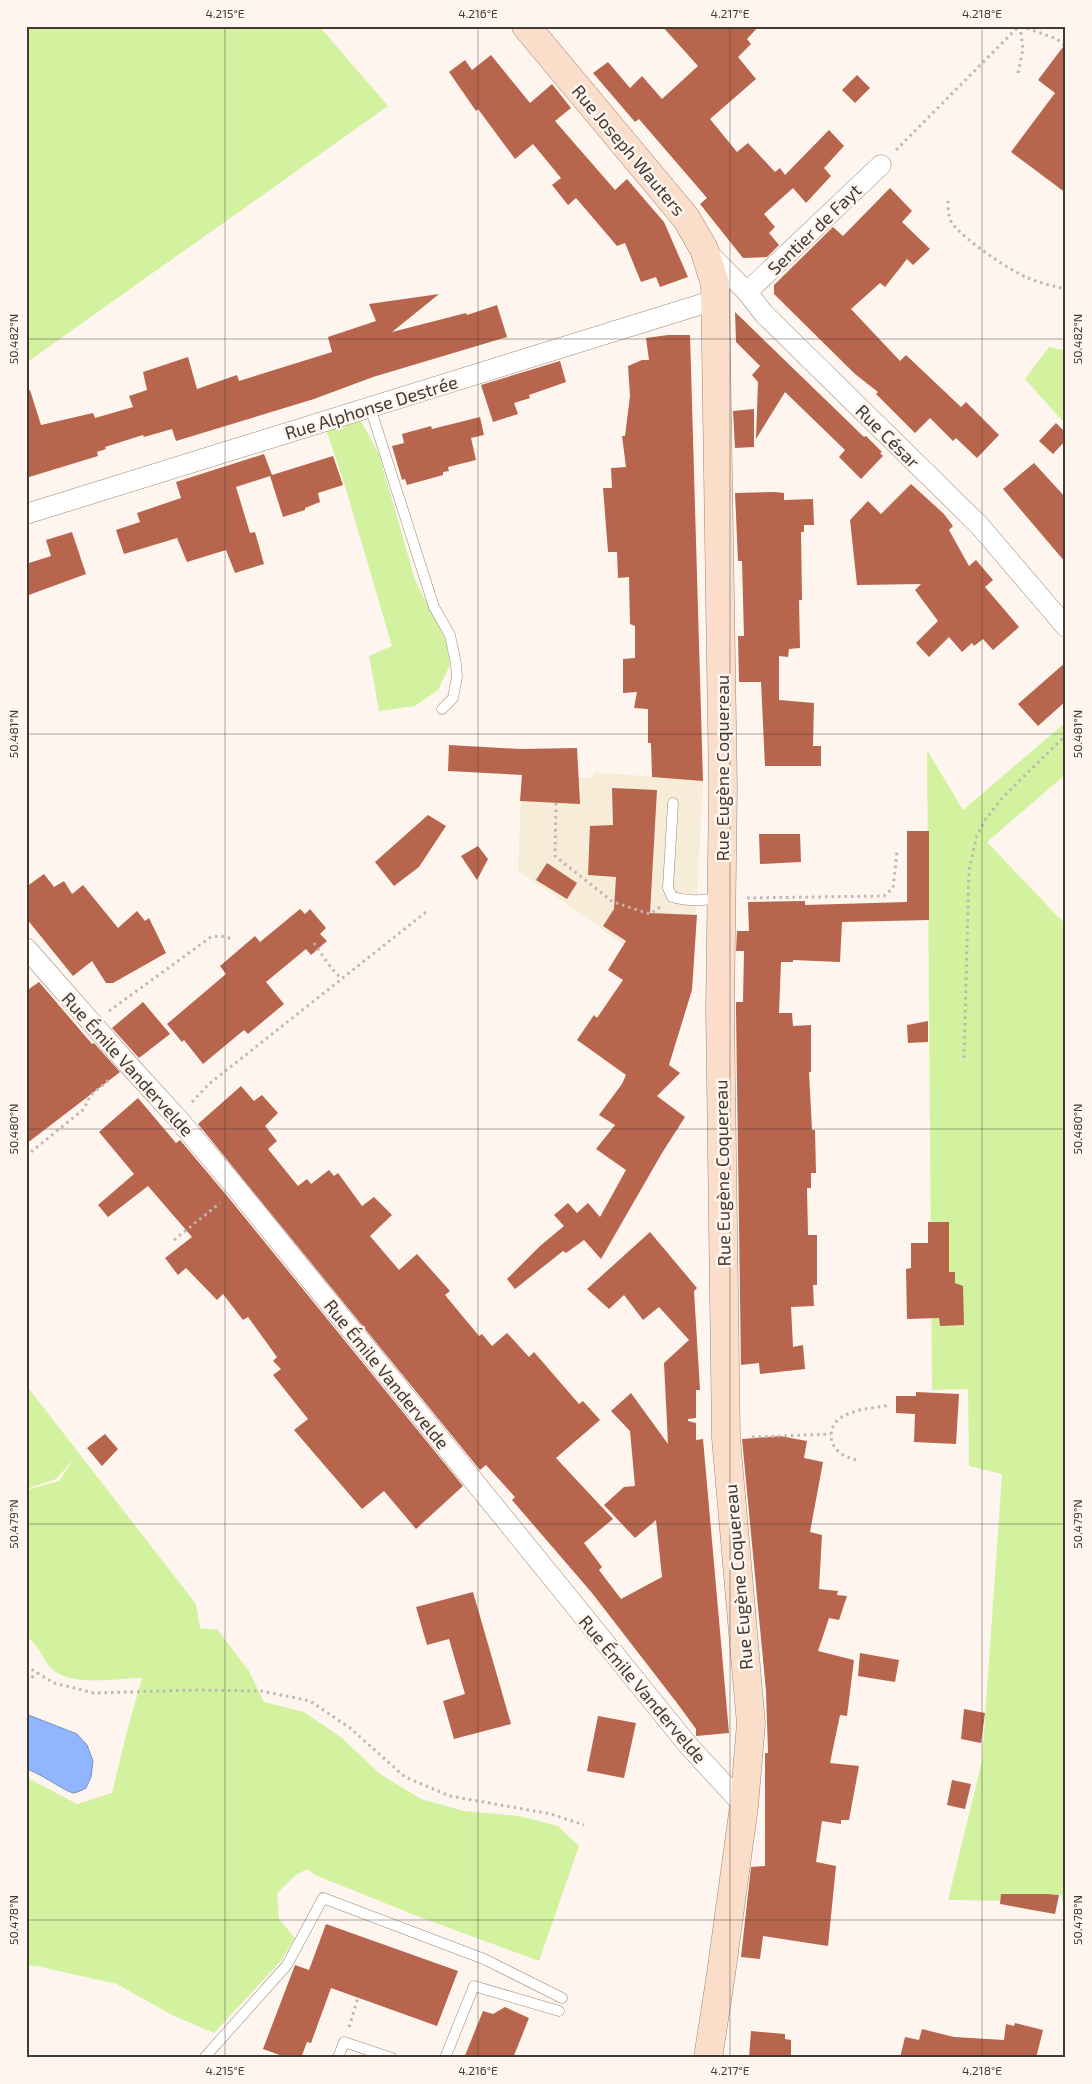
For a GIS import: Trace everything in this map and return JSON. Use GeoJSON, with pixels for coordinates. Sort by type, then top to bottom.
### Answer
{"type":"FeatureCollection","features":[{"type":"Feature","properties":{"kind":"street","name":"Rue Joseph Wauters"},"geometry":{"type":"LineString","coordinates":[[526,26],[686,218],[704,249],[715,292]]}},
{"type":"Feature","properties":{"kind":"street","name":"Sentier de Fayt"},"geometry":{"type":"LineString","coordinates":[[747,292],[881,165]]}},
{"type":"Feature","properties":{"kind":"street","name":"Rue César"},"geometry":{"type":"LineString","coordinates":[[704,249],[747,292],[764,314],[979,525],[1066,627]]}},
{"type":"Feature","properties":{"kind":"street","name":"Rue Alphonse Destrée"},"geometry":{"type":"LineString","coordinates":[[26,514],[370,407],[715,292]]}},
{"type":"Feature","properties":{"kind":"street","name":"Rue Eugène Coquereau"},"geometry":{"type":"LineString","coordinates":[[708,2058],[744,1806],[751,1724],[726,1438],[720,1010],[723,788],[715,292]]}},
{"type":"Feature","properties":{"kind":"street","name":"Rue Émile Vandervelde"},"geometry":{"type":"LineString","coordinates":[[26,948],[179,1120],[237,1189],[688,1745],[744,1806]]}},
{"type":"Feature","properties":{"kind":"lane"},"geometry":{"type":"LineString","coordinates":[[370,407],[434,607],[450,635],[455,653],[456,686],[453,698],[442,709]]}},
{"type":"Feature","properties":{"kind":"lane"},"geometry":{"type":"LineString","coordinates":[[673,803],[668,888],[672,897],[697,901],[722,898]]}},
{"type":"Feature","properties":{"kind":"lane"},"geometry":{"type":"LineString","coordinates":[[205,2056],[288,1965],[322,1898],[484,1959],[562,1998]]}},
{"type":"Feature","properties":{"kind":"lane"},"geometry":{"type":"LineString","coordinates":[[445,2058],[474,1986],[559,2012]]}},
{"type":"Feature","properties":{"kind":"lane"},"geometry":{"type":"LineString","coordinates":[[338,2058],[344,2042],[392,2058]]}},
{"type":"Feature","properties":{"kind":"path"},"geometry":{"type":"LineString","coordinates":[[1020,26],[1057,39],[1066,46]]}},
{"type":"Feature","properties":{"kind":"path"},"geometry":{"type":"LineString","coordinates":[[1018,73],[1023,49],[1020,26]]}},
{"type":"Feature","properties":{"kind":"path"},"geometry":{"type":"LineString","coordinates":[[881,165],[1020,26]]}},
{"type":"Feature","properties":{"kind":"path"},"geometry":{"type":"LineString","coordinates":[[948,201],[951,222],[967,237],[1010,269],[1026,278],[1066,289]]}},
{"type":"Feature","properties":{"kind":"path"},"geometry":{"type":"LineString","coordinates":[[964,1058],[969,870],[975,842],[985,820],[1002,798],[1066,735]]}},
{"type":"Feature","properties":{"kind":"path"},"geometry":{"type":"LineString","coordinates":[[556,803],[555,856],[613,902],[650,914],[672,897]]}},
{"type":"Feature","properties":{"kind":"path"},"geometry":{"type":"LineString","coordinates":[[722,898],[884,896],[893,888],[897,852]]}},
{"type":"Feature","properties":{"kind":"path"},"geometry":{"type":"LineString","coordinates":[[179,1120],[208,1084],[426,912]]}},
{"type":"Feature","properties":{"kind":"path"},"geometry":{"type":"LineString","coordinates":[[92,1023],[211,937],[220,936],[234,940]]}},
{"type":"Feature","properties":{"kind":"path"},"geometry":{"type":"LineString","coordinates":[[314,943],[334,969],[336,975],[342,978]]}},
{"type":"Feature","properties":{"kind":"path"},"geometry":{"type":"LineString","coordinates":[[26,1156],[84,1109],[90,1096],[128,1064]]}},
{"type":"Feature","properties":{"kind":"path"},"geometry":{"type":"LineString","coordinates":[[174,1240],[237,1189]]}},
{"type":"Feature","properties":{"kind":"path"},"geometry":{"type":"LineString","coordinates":[[856,1460],[838,1451],[833,1445],[831,1434],[834,1424],[845,1414],[890,1406]]}},
{"type":"Feature","properties":{"kind":"path"},"geometry":{"type":"LineString","coordinates":[[726,1438],[831,1434]]}},
{"type":"Feature","properties":{"kind":"path"},"geometry":{"type":"LineString","coordinates":[[26,1666],[54,1683],[94,1693],[197,1690],[262,1691],[310,1701],[350,1728],[404,1777],[450,1796],[551,1814],[584,1825]]}},
{"type":"Feature","properties":{"kind":"path"},"geometry":{"type":"LineString","coordinates":[[26,1682],[38,1673]]}},
{"type":"Feature","properties":{"kind":"path"},"geometry":{"type":"LineString","coordinates":[[344,2042],[358,1998]]}},
{"type":"Feature","properties":{"kind":"shaded area"},"geometry":{"type":"Polygon","coordinates":[[[594,772],[703,781],[692,989],[665,974],[518,871],[522,775],[592,778],[594,772]]]}},
{"type":"Feature","properties":{"kind":"green space"},"geometry":{"type":"Polygon","coordinates":[[[26,26],[319,26],[388,106],[26,363],[26,26]]]}},
{"type":"Feature","properties":{"kind":"green space"},"geometry":{"type":"Polygon","coordinates":[[[1049,347],[1064,350],[1066,348],[1066,425],[1025,379],[1049,347]]]}},
{"type":"Feature","properties":{"kind":"green space"},"geometry":{"type":"Polygon","coordinates":[[[358,416],[379,454],[415,580],[446,641],[450,665],[438,690],[415,706],[379,711],[369,656],[392,646],[345,486],[325,426],[358,416]]]}},
{"type":"Feature","properties":{"kind":"green space"},"geometry":{"type":"Polygon","coordinates":[[[1066,722],[1066,774],[987,842],[1062,921],[1066,918],[1066,1902],[1062,1902],[1062,1895],[1046,1894],[1045,1896],[1027,1894],[1025,1901],[948,1900],[982,1761],[1002,1474],[969,1466],[968,1389],[932,1390],[927,750],[963,810],[1066,722]]]}},
{"type":"Feature","properties":{"kind":"green space"},"geometry":{"type":"Polygon","coordinates":[[[26,1385],[196,1604],[200,1628],[218,1630],[249,1671],[264,1702],[304,1712],[342,1738],[380,1774],[421,1799],[464,1811],[519,1816],[558,1826],[579,1846],[539,1961],[422,1918],[315,1875],[307,1869],[296,1875],[277,1893],[279,1919],[295,1938],[281,1961],[214,2033],[174,2016],[117,1984],[36,1966],[26,1966],[26,1777],[77,1804],[112,1793],[142,1678],[84,1680],[62,1675],[53,1670],[35,1644],[26,1636],[26,1490],[59,1481],[74,1459],[56,1479],[26,1489],[26,1385]]]}},
{"type":"Feature","properties":{"kind":"water"},"geometry":{"type":"Polygon","coordinates":[[[26,1714],[77,1734],[87,1745],[93,1761],[91,1777],[86,1788],[74,1793],[70,1792],[26,1769],[26,1714]]]}},
{"type":"Feature","properties":{"kind":"building"},"geometry":{"type":"Polygon","coordinates":[[[662,26],[759,26],[747,39],[751,44],[738,57],[756,79],[710,119],[737,152],[748,143],[775,172],[780,168],[785,175],[829,130],[844,146],[824,168],[831,176],[806,203],[793,188],[764,214],[775,227],[769,233],[779,245],[767,257],[743,258],[700,204],[707,198],[639,119],[635,122],[593,73],[608,62],[630,88],[642,76],[662,99],[698,66],[662,26]]]}},
{"type":"Feature","properties":{"kind":"building"},"geometry":{"type":"Polygon","coordinates":[[[1066,43],[1066,193],[1011,152],[1055,93],[1038,80],[1066,43]]]}},
{"type":"Feature","properties":{"kind":"building"},"geometry":{"type":"Polygon","coordinates":[[[491,55],[530,103],[552,84],[571,108],[555,121],[615,190],[627,179],[664,222],[688,277],[660,287],[656,277],[641,282],[625,243],[617,246],[576,198],[568,205],[552,185],[561,178],[533,144],[515,159],[478,109],[476,111],[449,72],[465,60],[472,70],[491,55]]]}},
{"type":"Feature","properties":{"kind":"building"},"geometry":{"type":"Polygon","coordinates":[[[857,75],[870,88],[855,103],[842,90],[857,75]]]}},
{"type":"Feature","properties":{"kind":"building"},"geometry":{"type":"Polygon","coordinates":[[[890,188],[912,211],[902,222],[930,249],[913,265],[907,259],[885,287],[880,283],[851,309],[900,361],[906,355],[961,407],[966,402],[999,435],[977,458],[956,438],[953,441],[930,418],[915,433],[876,394],[878,392],[855,374],[774,294],[774,285],[833,227],[843,236],[890,188]]]}},
{"type":"Feature","properties":{"kind":"building"},"geometry":{"type":"Polygon","coordinates":[[[439,294],[392,332],[466,313],[467,315],[497,305],[507,337],[373,377],[314,399],[176,441],[172,429],[144,437],[143,435],[105,447],[106,449],[97,452],[98,456],[26,478],[26,391],[30,390],[41,425],[93,413],[95,418],[133,407],[129,396],[147,390],[143,372],[188,357],[197,389],[237,375],[239,381],[332,352],[328,337],[376,321],[369,304],[439,294]]]}},
{"type":"Feature","properties":{"kind":"building"},"geometry":{"type":"Polygon","coordinates":[[[735,312],[864,437],[866,436],[882,452],[880,453],[883,456],[861,479],[839,457],[845,450],[785,392],[756,439],[758,382],[752,375],[760,366],[736,342],[735,312]]]}},
{"type":"Feature","properties":{"kind":"building"},"geometry":{"type":"Polygon","coordinates":[[[690,335],[703,781],[652,777],[651,743],[648,743],[648,709],[634,708],[637,692],[623,693],[623,659],[635,658],[635,626],[630,624],[629,577],[618,578],[617,552],[608,552],[603,488],[612,488],[611,468],[626,467],[622,436],[625,436],[630,396],[628,366],[642,360],[649,360],[646,338],[690,335]]]}},
{"type":"Feature","properties":{"kind":"building"},"geometry":{"type":"Polygon","coordinates":[[[560,361],[566,382],[529,395],[530,398],[514,403],[518,414],[493,422],[481,385],[560,361]]]}},
{"type":"Feature","properties":{"kind":"building"},"geometry":{"type":"Polygon","coordinates":[[[754,409],[754,447],[735,448],[733,411],[754,409]]]}},
{"type":"Feature","properties":{"kind":"building"},"geometry":{"type":"Polygon","coordinates":[[[480,417],[484,435],[471,438],[476,460],[448,467],[449,471],[443,472],[443,475],[407,485],[405,479],[402,480],[392,446],[404,443],[402,434],[431,426],[432,429],[480,417]]]}},
{"type":"Feature","properties":{"kind":"building"},"geometry":{"type":"Polygon","coordinates":[[[1056,423],[1066,433],[1066,440],[1053,454],[1039,441],[1056,423]]]}},
{"type":"Feature","properties":{"kind":"building"},"geometry":{"type":"Polygon","coordinates":[[[264,454],[272,475],[333,456],[343,485],[318,493],[320,502],[305,508],[305,510],[283,517],[270,476],[236,487],[250,533],[255,532],[264,564],[235,573],[226,550],[187,562],[177,538],[124,554],[116,530],[140,522],[137,513],[181,498],[176,482],[264,454]]]}},
{"type":"Feature","properties":{"kind":"building"},"geometry":{"type":"Polygon","coordinates":[[[1034,463],[1066,498],[1066,563],[1003,489],[1034,463]]]}},
{"type":"Feature","properties":{"kind":"building"},"geometry":{"type":"Polygon","coordinates":[[[911,484],[944,514],[953,526],[949,530],[969,566],[976,560],[993,580],[985,587],[1019,627],[993,650],[983,639],[974,646],[972,643],[962,652],[949,637],[929,657],[916,643],[938,621],[915,590],[921,584],[857,585],[850,520],[868,501],[881,514],[911,484]]]}},
{"type":"Feature","properties":{"kind":"building"},"geometry":{"type":"Polygon","coordinates":[[[735,493],[784,493],[784,500],[813,499],[814,525],[804,525],[804,532],[801,532],[802,600],[799,600],[800,648],[789,649],[788,657],[779,656],[779,700],[814,703],[813,746],[821,746],[821,766],[765,766],[761,682],[739,682],[738,636],[744,636],[742,561],[738,561],[735,493]]]}},
{"type":"Feature","properties":{"kind":"building"},"geometry":{"type":"Polygon","coordinates":[[[72,532],[86,574],[26,596],[26,564],[51,556],[46,540],[72,532]]]}},
{"type":"Feature","properties":{"kind":"building"},"geometry":{"type":"Polygon","coordinates":[[[1066,662],[1066,701],[1038,726],[1018,704],[1066,662]]]}},
{"type":"Feature","properties":{"kind":"building"},"geometry":{"type":"Polygon","coordinates":[[[449,745],[521,749],[577,748],[580,804],[520,801],[522,775],[448,771],[449,745]]]}},
{"type":"Feature","properties":{"kind":"building"},"geometry":{"type":"Polygon","coordinates":[[[612,788],[657,790],[650,913],[697,915],[692,990],[669,1065],[680,1073],[657,1096],[685,1117],[601,1259],[584,1240],[566,1253],[563,1251],[515,1289],[507,1279],[540,1246],[564,1226],[554,1215],[568,1203],[577,1213],[588,1203],[600,1217],[626,1170],[596,1149],[615,1125],[599,1115],[622,1084],[626,1075],[577,1040],[594,1015],[597,1018],[623,980],[608,970],[626,941],[603,926],[614,909],[616,877],[588,875],[590,826],[613,825],[612,788]]]}},
{"type":"Feature","properties":{"kind":"building"},"geometry":{"type":"Polygon","coordinates":[[[428,815],[446,826],[419,867],[394,886],[375,862],[428,815]]]}},
{"type":"Feature","properties":{"kind":"building"},"geometry":{"type":"Polygon","coordinates":[[[907,831],[929,831],[929,920],[842,922],[840,962],[793,960],[793,962],[781,962],[779,1013],[792,1013],[793,1026],[811,1025],[811,1072],[809,1072],[812,1130],[815,1130],[816,1173],[811,1173],[811,1188],[807,1188],[808,1235],[817,1235],[817,1285],[813,1285],[814,1306],[791,1307],[793,1347],[803,1345],[805,1369],[760,1374],[759,1363],[741,1365],[736,1002],[743,1002],[744,951],[736,951],[737,931],[749,931],[748,902],[805,901],[805,905],[907,902],[907,831]]]}},
{"type":"Feature","properties":{"kind":"building"},"geometry":{"type":"Polygon","coordinates":[[[759,834],[800,834],[801,862],[760,864],[759,834]]]}},
{"type":"Feature","properties":{"kind":"building"},"geometry":{"type":"Polygon","coordinates":[[[478,846],[488,859],[477,880],[461,856],[478,846]]]}},
{"type":"Feature","properties":{"kind":"building"},"geometry":{"type":"Polygon","coordinates":[[[547,863],[577,883],[567,899],[536,880],[547,863]]]}},
{"type":"Feature","properties":{"kind":"building"},"geometry":{"type":"Polygon","coordinates":[[[44,874],[54,887],[64,881],[72,894],[83,885],[118,928],[137,911],[145,921],[149,918],[166,953],[113,983],[106,983],[92,961],[73,976],[26,918],[26,887],[44,874]]]}},
{"type":"Feature","properties":{"kind":"building"},"geometry":{"type":"Polygon","coordinates":[[[300,909],[305,914],[310,909],[326,928],[320,934],[327,941],[311,955],[306,949],[266,982],[284,1004],[248,1034],[244,1030],[203,1064],[184,1040],[182,1042],[167,1024],[226,974],[220,966],[255,936],[260,942],[300,909]]]}},
{"type":"Feature","properties":{"kind":"building"},"geometry":{"type":"Polygon","coordinates":[[[39,982],[92,1044],[94,1043],[120,1072],[26,1144],[26,991],[39,982]]]}},
{"type":"Feature","properties":{"kind":"building"},"geometry":{"type":"Polygon","coordinates":[[[143,1002],[170,1034],[139,1058],[112,1028],[143,1002]]]}},
{"type":"Feature","properties":{"kind":"building"},"geometry":{"type":"Polygon","coordinates":[[[928,1021],[928,1042],[908,1043],[907,1025],[928,1021]]]}},
{"type":"Feature","properties":{"kind":"building"},"geometry":{"type":"Polygon","coordinates":[[[241,1086],[254,1101],[262,1095],[278,1113],[265,1126],[277,1141],[268,1149],[298,1186],[307,1179],[311,1184],[329,1170],[334,1176],[338,1173],[362,1206],[374,1197],[392,1215],[370,1236],[399,1270],[417,1254],[450,1291],[445,1295],[479,1336],[482,1334],[492,1346],[507,1333],[529,1357],[534,1352],[579,1404],[583,1401],[600,1420],[556,1458],[613,1519],[584,1543],[602,1567],[599,1570],[621,1599],[662,1577],[656,1520],[635,1538],[604,1505],[624,1487],[635,1486],[630,1431],[611,1411],[631,1393],[668,1444],[664,1363],[689,1340],[659,1307],[643,1320],[624,1295],[609,1309],[587,1289],[650,1232],[697,1288],[694,1291],[700,1390],[696,1390],[696,1418],[688,1419],[688,1421],[696,1423],[696,1440],[703,1439],[729,1733],[696,1736],[696,1729],[677,1703],[592,1593],[512,1500],[515,1497],[486,1465],[480,1470],[198,1124],[241,1086]]]}},
{"type":"Feature","properties":{"kind":"building"},"geometry":{"type":"Polygon","coordinates":[[[138,1098],[176,1143],[180,1140],[228,1197],[463,1486],[416,1529],[384,1491],[362,1509],[294,1430],[308,1419],[273,1375],[281,1369],[273,1361],[277,1357],[248,1317],[243,1320],[223,1294],[217,1300],[186,1268],[178,1275],[165,1258],[192,1237],[148,1186],[108,1217],[98,1205],[134,1174],[99,1132],[138,1098]]]}},
{"type":"Feature","properties":{"kind":"building"},"geometry":{"type":"Polygon","coordinates":[[[928,1222],[949,1222],[949,1272],[955,1272],[955,1283],[963,1286],[964,1325],[940,1326],[939,1318],[907,1319],[906,1269],[911,1268],[911,1243],[928,1243],[928,1222]]]}},
{"type":"Feature","properties":{"kind":"building"},"geometry":{"type":"Polygon","coordinates":[[[916,1392],[959,1394],[956,1444],[914,1442],[915,1414],[896,1413],[896,1396],[916,1396],[916,1392]]]}},
{"type":"Feature","properties":{"kind":"building"},"geometry":{"type":"Polygon","coordinates":[[[105,1434],[118,1449],[102,1466],[87,1448],[105,1434]]]}},
{"type":"Feature","properties":{"kind":"building"},"geometry":{"type":"Polygon","coordinates":[[[780,1436],[807,1441],[804,1458],[823,1462],[810,1532],[822,1535],[819,1589],[838,1591],[837,1595],[847,1596],[839,1620],[829,1618],[818,1651],[854,1660],[847,1716],[840,1715],[830,1763],[859,1766],[849,1820],[841,1820],[841,1824],[822,1821],[816,1862],[836,1866],[828,1946],[763,1936],[760,1959],[741,1957],[751,1867],[765,1866],[765,1753],[768,1753],[766,1691],[742,1439],[780,1436]]]}},
{"type":"Feature","properties":{"kind":"building"},"geometry":{"type":"Polygon","coordinates":[[[473,1592],[511,1724],[454,1739],[443,1701],[465,1694],[449,1639],[427,1645],[416,1607],[473,1592]]]}},
{"type":"Feature","properties":{"kind":"building"},"geometry":{"type":"Polygon","coordinates":[[[860,1653],[899,1660],[895,1682],[858,1676],[860,1653]]]}},
{"type":"Feature","properties":{"kind":"building"},"geometry":{"type":"Polygon","coordinates":[[[964,1709],[985,1713],[981,1743],[961,1739],[964,1709]]]}},
{"type":"Feature","properties":{"kind":"building"},"geometry":{"type":"Polygon","coordinates":[[[598,1716],[636,1723],[624,1778],[587,1771],[598,1716]]]}},
{"type":"Feature","properties":{"kind":"building"},"geometry":{"type":"Polygon","coordinates":[[[952,1780],[971,1784],[965,1809],[947,1805],[952,1780]]]}},
{"type":"Feature","properties":{"kind":"building"},"geometry":{"type":"Polygon","coordinates":[[[1001,1894],[1059,1895],[1055,1914],[1000,1904],[1001,1894]]]}},
{"type":"Feature","properties":{"kind":"building"},"geometry":{"type":"Polygon","coordinates":[[[326,1924],[458,1971],[437,2026],[331,1988],[311,2043],[307,2042],[301,2058],[288,2058],[263,2049],[295,1965],[309,1970],[326,1924]]]}},
{"type":"Feature","properties":{"kind":"building"},"geometry":{"type":"Polygon","coordinates":[[[505,2007],[529,2018],[513,2058],[464,2058],[483,2011],[493,2014],[505,2007]]]}},
{"type":"Feature","properties":{"kind":"building"},"geometry":{"type":"Polygon","coordinates":[[[1015,2023],[1043,2030],[1036,2058],[900,2058],[905,2037],[919,2040],[922,2029],[954,2037],[1004,2040],[1006,2024],[1014,2026],[1015,2023]]]}},
{"type":"Feature","properties":{"kind":"building"},"geometry":{"type":"Polygon","coordinates":[[[751,2031],[785,2034],[785,2039],[791,2040],[791,2058],[749,2058],[751,2031]]]}}]}
